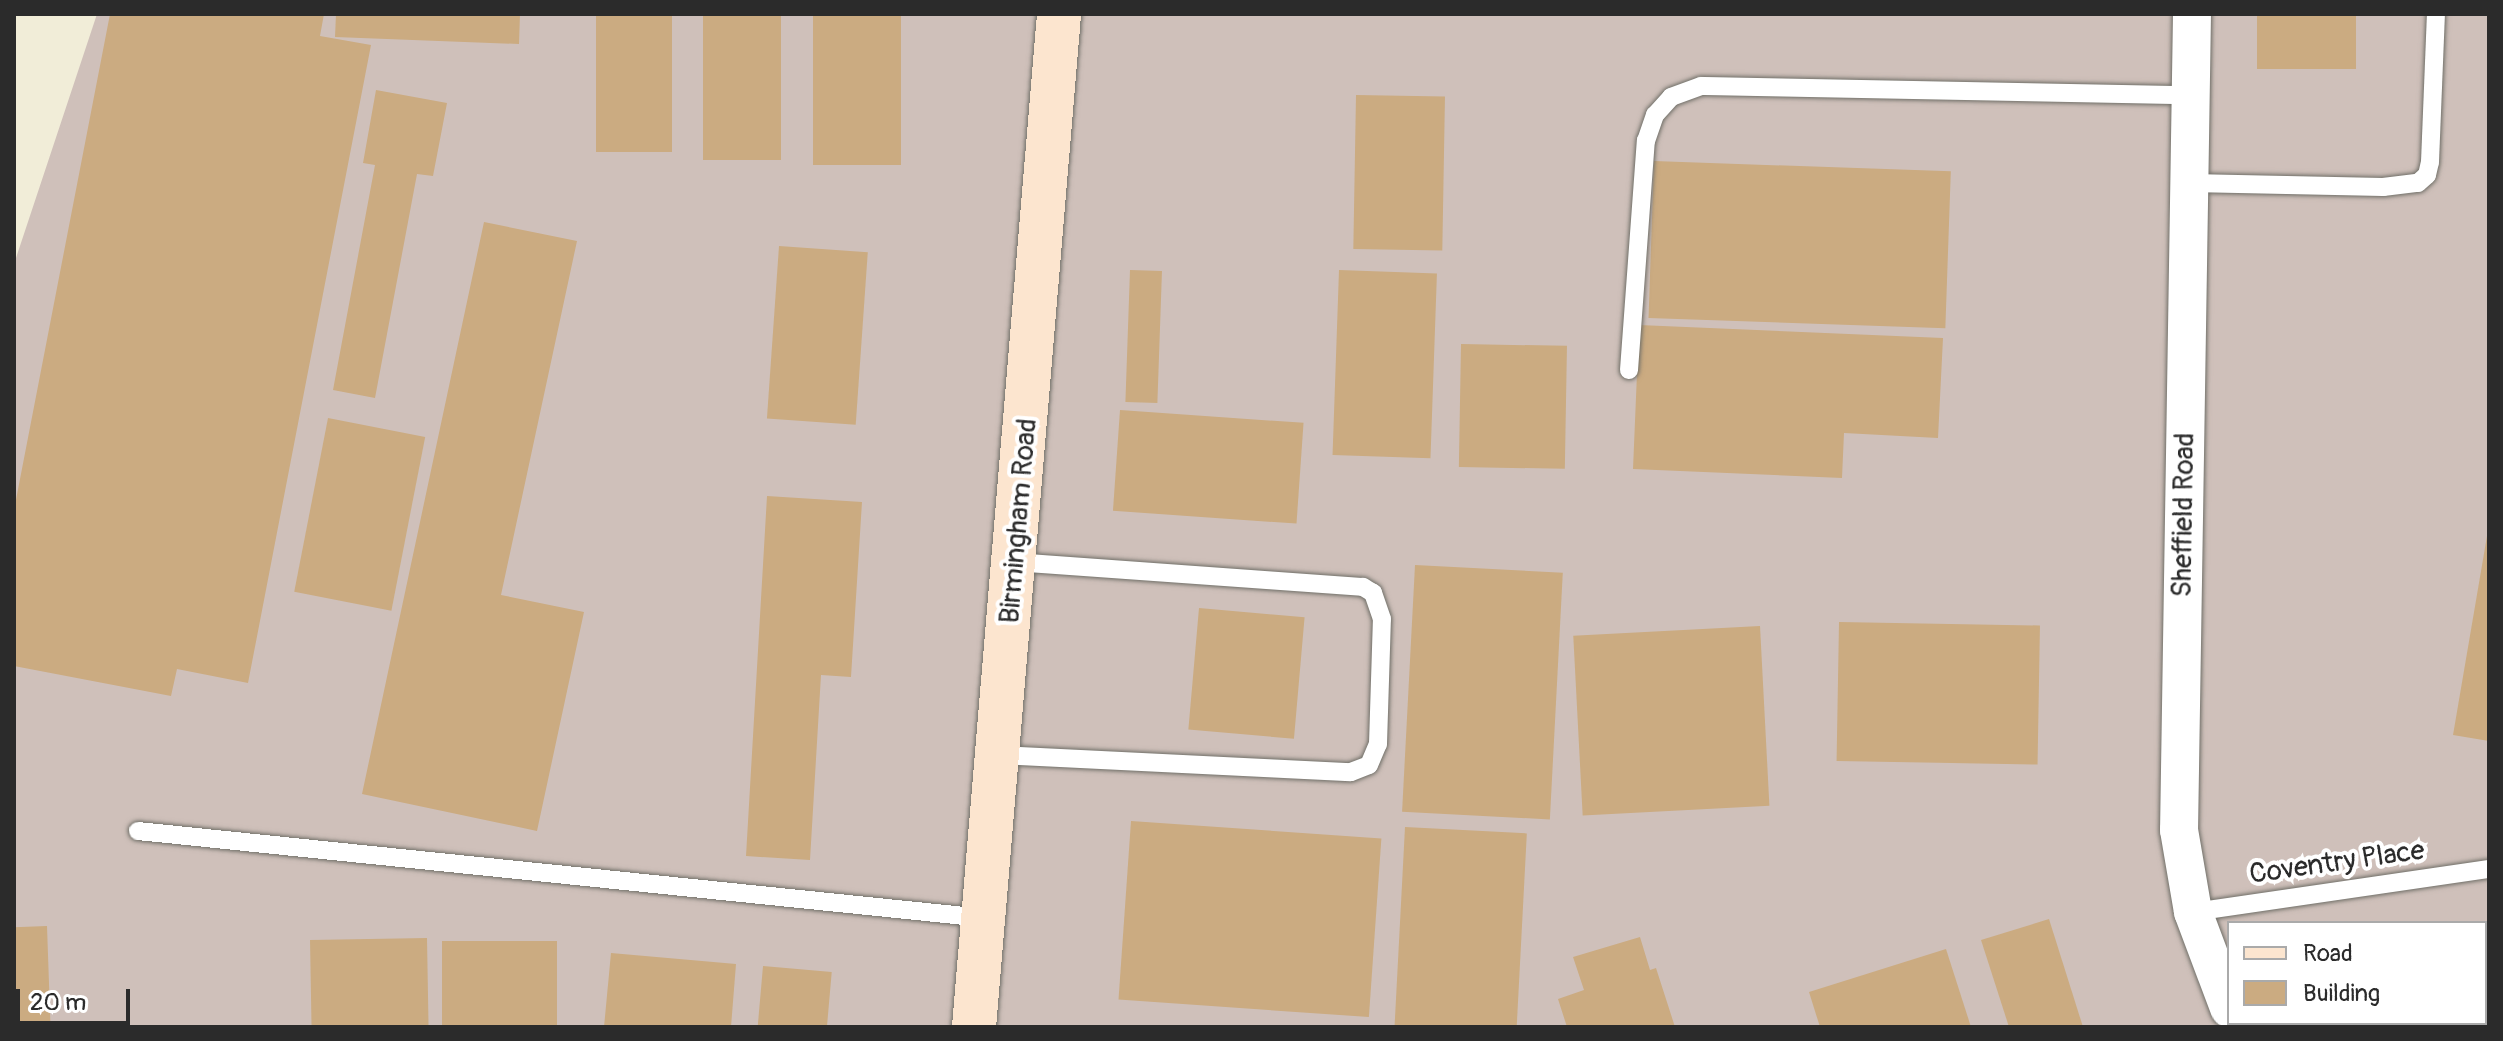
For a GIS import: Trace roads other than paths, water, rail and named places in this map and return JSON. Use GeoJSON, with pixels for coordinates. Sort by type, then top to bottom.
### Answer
{"type":"FeatureCollection","features":[{"type":"Feature","properties":{"kind":"street","name":"Birmingham Road"},"geometry":{"type":"LineString","coordinates":[[974,1027],[1016,562],[1059,14]]}},
{"type":"Feature","properties":{"kind":"street","name":"Sheffield Road"},"geometry":{"type":"LineString","coordinates":[[2192,14],[2179,830],[2193,912],[2227,1003]]}},
{"type":"Feature","properties":{"kind":"lane"},"geometry":{"type":"LineString","coordinates":[[2190,183],[2383,187],[2418,183],[2427,175],[2430,162],[2436,14]]}},
{"type":"Feature","properties":{"kind":"lane"},"geometry":{"type":"LineString","coordinates":[[1629,370],[1646,141],[1655,115],[1671,97],[1701,86],[2191,95]]}},
{"type":"Feature","properties":{"kind":"lane"},"geometry":{"type":"LineString","coordinates":[[999,755],[1351,772],[1369,765],[1378,744],[1382,619],[1373,593],[1363,587],[1016,562]]}},
{"type":"Feature","properties":{"kind":"lane"},"geometry":{"type":"LineString","coordinates":[[138,831],[984,918]]}},
{"type":"Feature","properties":{"kind":"lane","name":"Coventry Place"},"geometry":{"type":"LineString","coordinates":[[2193,912],[2489,869]]}}]}
